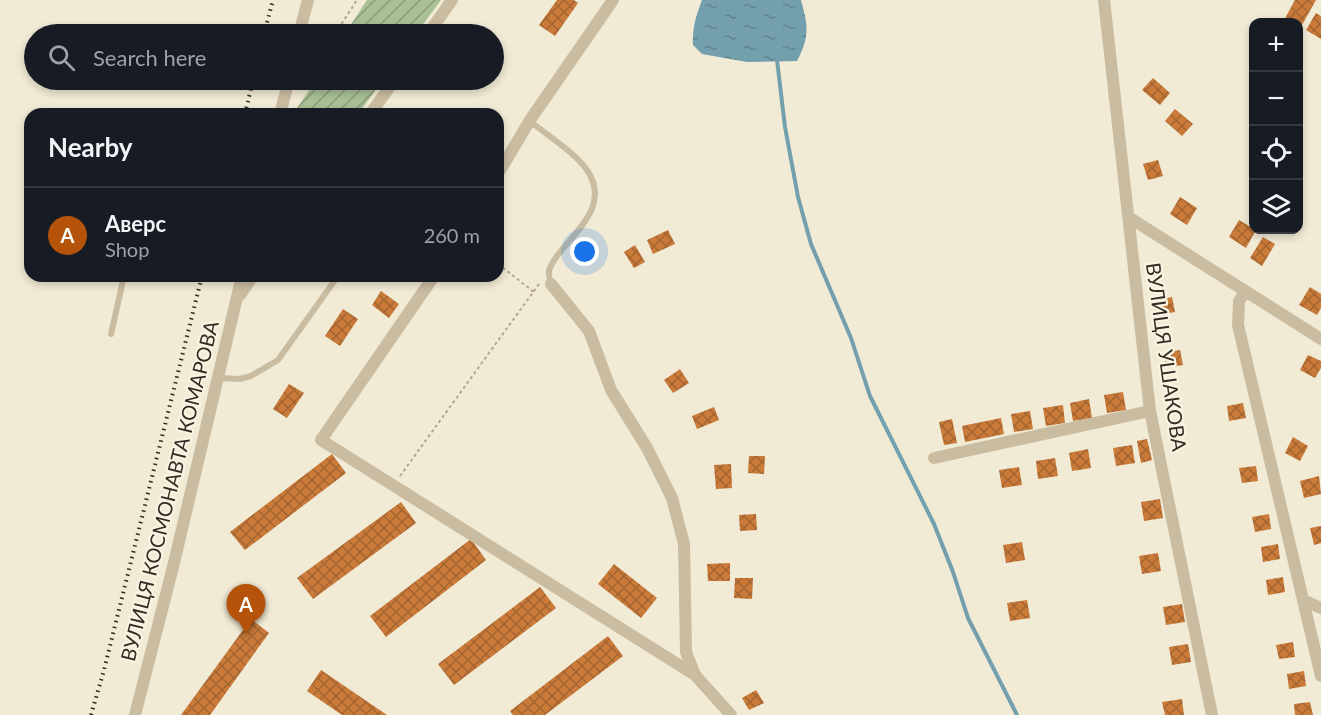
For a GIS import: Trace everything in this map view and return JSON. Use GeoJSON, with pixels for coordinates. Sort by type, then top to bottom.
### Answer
{"type":"FeatureCollection","features":[{"type":"Feature","properties":{"kind":"street"},"geometry":{"type":"LineString","coordinates":[[302,24],[308,0]]}},
{"type":"Feature","properties":{"kind":"street"},"geometry":{"type":"LineString","coordinates":[[435,24],[452,0]]}},
{"type":"Feature","properties":{"kind":"street"},"geometry":{"type":"LineString","coordinates":[[504,164],[530,120],[613,0]]}},
{"type":"Feature","properties":{"kind":"street","name":"ВУЛИЦЯ УШАКОВА"},"geometry":{"type":"LineString","coordinates":[[1104,0],[1150,411],[1212,715]]}},
{"type":"Feature","properties":{"kind":"street"},"geometry":{"type":"LineString","coordinates":[[282,108],[286,90]]}},
{"type":"Feature","properties":{"kind":"street"},"geometry":{"type":"LineString","coordinates":[[374,108],[388,90]]}},
{"type":"Feature","properties":{"kind":"street"},"geometry":{"type":"LineString","coordinates":[[1130,218],[1321,339]]}},
{"type":"Feature","properties":{"kind":"street"},"geometry":{"type":"LineString","coordinates":[[549,278],[589,331],[611,390],[647,448],[672,498],[684,543],[686,652],[695,675]]}},
{"type":"Feature","properties":{"kind":"street","name":"ВУЛИЦЯ КОСМОНАВТА КОМАРОВА"},"geometry":{"type":"LineString","coordinates":[[135,715],[240,282]]}},
{"type":"Feature","properties":{"kind":"street"},"geometry":{"type":"LineString","coordinates":[[236,299],[249,282]]}},
{"type":"Feature","properties":{"kind":"street"},"geometry":{"type":"LineString","coordinates":[[430,282],[321,440],[695,675],[731,715]]}},
{"type":"Feature","properties":{"kind":"street"},"geometry":{"type":"LineString","coordinates":[[1245,292],[1239,301],[1238,324],[1321,676]]}},
{"type":"Feature","properties":{"kind":"street"},"geometry":{"type":"LineString","coordinates":[[934,458],[1150,411]]}},
{"type":"Feature","properties":{"kind":"street"},"geometry":{"type":"LineString","coordinates":[[1303,600],[1321,608]]}},
{"type":"Feature","properties":{"kind":"lane"},"geometry":{"type":"LineString","coordinates":[[530,120],[582,165],[594,183],[596,194],[589,215],[553,262],[549,278]]}},
{"type":"Feature","properties":{"kind":"lane"},"geometry":{"type":"LineString","coordinates":[[111,334],[122,282]]}},
{"type":"Feature","properties":{"kind":"lane"},"geometry":{"type":"LineString","coordinates":[[218,378],[240,379],[278,360],[334,282]]}},
{"type":"Feature","properties":{"kind":"path"},"geometry":{"type":"LineString","coordinates":[[341,24],[357,0]]}},
{"type":"Feature","properties":{"kind":"path"},"geometry":{"type":"LineString","coordinates":[[504,269],[534,292]]}},
{"type":"Feature","properties":{"kind":"path"},"geometry":{"type":"LineString","coordinates":[[400,476],[534,292],[549,278]]}},
{"type":"Feature","properties":{"kind":"green space"},"geometry":{"type":"Polygon","coordinates":[[[367,0],[441,0],[423,24],[351,24],[367,0]]]}},
{"type":"Feature","properties":{"kind":"green space"},"geometry":{"type":"Polygon","coordinates":[[[309,90],[376,90],[362,108],[297,108],[309,90]]]}},
{"type":"Feature","properties":{"kind":"water"},"geometry":{"type":"Polygon","coordinates":[[[702,0],[801,0],[806,38],[797,61],[747,62],[702,54],[693,45],[693,39],[695,22],[702,0]]]}},
{"type":"Feature","properties":{"kind":"building"},"geometry":{"type":"Polygon","coordinates":[[[557,0],[574,0],[578,3],[555,36],[539,25],[557,0]]]}},
{"type":"Feature","properties":{"kind":"building"},"geometry":{"type":"Polygon","coordinates":[[[1295,0],[1316,0],[1303,23],[1303,18],[1285,18],[1295,0]]]}},
{"type":"Feature","properties":{"kind":"building"},"geometry":{"type":"Polygon","coordinates":[[[1316,13],[1321,16],[1321,39],[1306,30],[1316,13]]]}},
{"type":"Feature","properties":{"kind":"building"},"geometry":{"type":"Polygon","coordinates":[[[1153,78],[1170,93],[1160,105],[1142,90],[1153,78]]]}},
{"type":"Feature","properties":{"kind":"building"},"geometry":{"type":"Polygon","coordinates":[[[1175,109],[1193,124],[1182,136],[1165,121],[1175,109]]]}},
{"type":"Feature","properties":{"kind":"building"},"geometry":{"type":"Polygon","coordinates":[[[1158,160],[1163,176],[1148,180],[1143,164],[1158,160]]]}},
{"type":"Feature","properties":{"kind":"building"},"geometry":{"type":"Polygon","coordinates":[[[1180,197],[1197,208],[1187,225],[1170,214],[1180,197]]]}},
{"type":"Feature","properties":{"kind":"building"},"geometry":{"type":"Polygon","coordinates":[[[1239,220],[1249,226],[1249,234],[1254,234],[1246,248],[1229,237],[1239,220]]]}},
{"type":"Feature","properties":{"kind":"building"},"geometry":{"type":"Polygon","coordinates":[[[668,230],[675,244],[653,254],[647,240],[668,230]]]}},
{"type":"Feature","properties":{"kind":"building"},"geometry":{"type":"Polygon","coordinates":[[[1263,237],[1275,244],[1262,266],[1250,258],[1263,237]]]}},
{"type":"Feature","properties":{"kind":"building"},"geometry":{"type":"Polygon","coordinates":[[[635,245],[645,262],[634,268],[624,252],[635,245]]]}},
{"type":"Feature","properties":{"kind":"building"},"geometry":{"type":"Polygon","coordinates":[[[1310,287],[1321,294],[1321,308],[1317,315],[1299,305],[1310,287]]]}},
{"type":"Feature","properties":{"kind":"building"},"geometry":{"type":"Polygon","coordinates":[[[381,291],[399,304],[389,318],[372,305],[381,291]]]}},
{"type":"Feature","properties":{"kind":"building"},"geometry":{"type":"Polygon","coordinates":[[[1172,297],[1175,312],[1158,315],[1156,300],[1172,297]]]}},
{"type":"Feature","properties":{"kind":"building"},"geometry":{"type":"Polygon","coordinates":[[[343,309],[358,319],[340,346],[325,336],[343,309]]]}},
{"type":"Feature","properties":{"kind":"building"},"geometry":{"type":"Polygon","coordinates":[[[1180,350],[1183,365],[1166,368],[1164,353],[1180,350]]]}},
{"type":"Feature","properties":{"kind":"building"},"geometry":{"type":"Polygon","coordinates":[[[1308,355],[1321,361],[1321,368],[1315,378],[1300,370],[1308,355]]]}},
{"type":"Feature","properties":{"kind":"building"},"geometry":{"type":"Polygon","coordinates":[[[680,369],[689,383],[673,393],[664,380],[680,369]]]}},
{"type":"Feature","properties":{"kind":"building"},"geometry":{"type":"Polygon","coordinates":[[[289,384],[304,393],[287,418],[273,409],[289,384]]]}},
{"type":"Feature","properties":{"kind":"building"},"geometry":{"type":"Polygon","coordinates":[[[1123,392],[1126,410],[1107,413],[1104,395],[1123,392]]]}},
{"type":"Feature","properties":{"kind":"building"},"geometry":{"type":"Polygon","coordinates":[[[1089,399],[1092,418],[1073,421],[1070,403],[1089,399]]]}},
{"type":"Feature","properties":{"kind":"building"},"geometry":{"type":"Polygon","coordinates":[[[1243,403],[1246,418],[1229,421],[1227,406],[1243,403]]]}},
{"type":"Feature","properties":{"kind":"building"},"geometry":{"type":"Polygon","coordinates":[[[1063,405],[1065,423],[1046,426],[1043,408],[1063,405]]]}},
{"type":"Feature","properties":{"kind":"building"},"geometry":{"type":"Polygon","coordinates":[[[714,407],[719,420],[697,429],[692,416],[714,407]]]}},
{"type":"Feature","properties":{"kind":"building"},"geometry":{"type":"Polygon","coordinates":[[[1030,411],[1033,429],[1014,432],[1011,414],[1030,411]]]}},
{"type":"Feature","properties":{"kind":"building"},"geometry":{"type":"Polygon","coordinates":[[[1001,418],[1004,434],[965,442],[962,426],[1001,418]]]}},
{"type":"Feature","properties":{"kind":"building"},"geometry":{"type":"Polygon","coordinates":[[[952,419],[957,443],[944,445],[939,422],[952,419]]]}},
{"type":"Feature","properties":{"kind":"building"},"geometry":{"type":"Polygon","coordinates":[[[1293,437],[1308,446],[1300,461],[1285,453],[1293,437]]]}},
{"type":"Feature","properties":{"kind":"building"},"geometry":{"type":"Polygon","coordinates":[[[1147,439],[1152,460],[1141,463],[1137,441],[1147,439]]]}},
{"type":"Feature","properties":{"kind":"building"},"geometry":{"type":"Polygon","coordinates":[[[1132,445],[1135,463],[1116,466],[1113,448],[1132,445]]]}},
{"type":"Feature","properties":{"kind":"building"},"geometry":{"type":"Polygon","coordinates":[[[1088,449],[1091,468],[1072,471],[1069,453],[1088,449]]]}},
{"type":"Feature","properties":{"kind":"building"},"geometry":{"type":"Polygon","coordinates":[[[332,454],[346,473],[245,550],[230,532],[332,454]]]}},
{"type":"Feature","properties":{"kind":"building"},"geometry":{"type":"Polygon","coordinates":[[[749,456],[765,456],[764,474],[748,473],[749,456]]]}},
{"type":"Feature","properties":{"kind":"building"},"geometry":{"type":"Polygon","coordinates":[[[1055,458],[1058,476],[1038,479],[1036,461],[1055,458]]]}},
{"type":"Feature","properties":{"kind":"building"},"geometry":{"type":"Polygon","coordinates":[[[731,464],[732,488],[716,489],[714,465],[731,464]]]}},
{"type":"Feature","properties":{"kind":"building"},"geometry":{"type":"Polygon","coordinates":[[[1256,466],[1258,481],[1242,483],[1239,468],[1256,466]]]}},
{"type":"Feature","properties":{"kind":"building"},"geometry":{"type":"Polygon","coordinates":[[[1019,467],[1022,485],[1002,488],[999,470],[1019,467]]]}},
{"type":"Feature","properties":{"kind":"building"},"geometry":{"type":"Polygon","coordinates":[[[1319,476],[1321,494],[1304,498],[1300,481],[1319,476]]]}},
{"type":"Feature","properties":{"kind":"building"},"geometry":{"type":"Polygon","coordinates":[[[1160,499],[1163,518],[1144,521],[1141,502],[1160,499]]]}},
{"type":"Feature","properties":{"kind":"building"},"geometry":{"type":"Polygon","coordinates":[[[401,502],[416,523],[313,599],[297,578],[401,502]]]}},
{"type":"Feature","properties":{"kind":"building"},"geometry":{"type":"Polygon","coordinates":[[[756,514],[757,530],[740,531],[739,515],[756,514]]]}},
{"type":"Feature","properties":{"kind":"building"},"geometry":{"type":"Polygon","coordinates":[[[1269,514],[1271,529],[1255,532],[1252,517],[1269,514]]]}},
{"type":"Feature","properties":{"kind":"building"},"geometry":{"type":"Polygon","coordinates":[[[1321,526],[1321,543],[1314,545],[1310,528],[1321,526]]]}},
{"type":"Feature","properties":{"kind":"building"},"geometry":{"type":"Polygon","coordinates":[[[471,539],[486,560],[386,637],[370,616],[471,539]]]}},
{"type":"Feature","properties":{"kind":"building"},"geometry":{"type":"Polygon","coordinates":[[[1022,542],[1025,560],[1006,563],[1003,545],[1022,542]]]}},
{"type":"Feature","properties":{"kind":"building"},"geometry":{"type":"Polygon","coordinates":[[[1278,544],[1280,559],[1263,562],[1261,547],[1278,544]]]}},
{"type":"Feature","properties":{"kind":"building"},"geometry":{"type":"Polygon","coordinates":[[[1158,553],[1161,571],[1142,574],[1139,556],[1158,553]]]}},
{"type":"Feature","properties":{"kind":"building"},"geometry":{"type":"Polygon","coordinates":[[[730,563],[730,581],[708,581],[707,564],[730,563]]]}},
{"type":"Feature","properties":{"kind":"building"},"geometry":{"type":"Polygon","coordinates":[[[614,564],[657,598],[641,618],[598,584],[614,564]]]}},
{"type":"Feature","properties":{"kind":"building"},"geometry":{"type":"Polygon","coordinates":[[[1283,577],[1285,592],[1268,595],[1266,580],[1283,577]]]}},
{"type":"Feature","properties":{"kind":"building"},"geometry":{"type":"Polygon","coordinates":[[[735,578],[753,578],[752,599],[734,598],[735,578]]]}},
{"type":"Feature","properties":{"kind":"building"},"geometry":{"type":"Polygon","coordinates":[[[540,587],[556,608],[454,685],[438,664],[540,587]]]}},
{"type":"Feature","properties":{"kind":"building"},"geometry":{"type":"Polygon","coordinates":[[[1027,600],[1030,618],[1010,621],[1007,603],[1027,600]]]}},
{"type":"Feature","properties":{"kind":"building"},"geometry":{"type":"Polygon","coordinates":[[[1182,604],[1185,622],[1166,625],[1163,607],[1182,604]]]}},
{"type":"Feature","properties":{"kind":"building"},"geometry":{"type":"Polygon","coordinates":[[[251,619],[269,633],[210,715],[181,715],[251,619]]]}},
{"type":"Feature","properties":{"kind":"building"},"geometry":{"type":"Polygon","coordinates":[[[608,636],[623,656],[545,715],[513,715],[510,711],[608,636]]]}},
{"type":"Feature","properties":{"kind":"building"},"geometry":{"type":"Polygon","coordinates":[[[1293,642],[1295,657],[1279,659],[1276,645],[1293,642]]]}},
{"type":"Feature","properties":{"kind":"building"},"geometry":{"type":"Polygon","coordinates":[[[1188,644],[1191,662],[1172,665],[1169,647],[1188,644]]]}},
{"type":"Feature","properties":{"kind":"building"},"geometry":{"type":"Polygon","coordinates":[[[321,670],[387,715],[342,715],[307,691],[321,670]]]}},
{"type":"Feature","properties":{"kind":"building"},"geometry":{"type":"Polygon","coordinates":[[[1304,671],[1306,686],[1289,689],[1287,674],[1304,671]]]}},
{"type":"Feature","properties":{"kind":"building"},"geometry":{"type":"Polygon","coordinates":[[[756,690],[764,703],[749,710],[742,698],[756,690]]]}},
{"type":"Feature","properties":{"kind":"building"},"geometry":{"type":"Polygon","coordinates":[[[1182,699],[1184,715],[1165,715],[1162,702],[1182,699]]]}},
{"type":"Feature","properties":{"kind":"building"},"geometry":{"type":"Polygon","coordinates":[[[1310,702],[1313,715],[1295,715],[1294,704],[1310,702]]]}},
{"type":"Feature","properties":{"kind":"waterway"},"geometry":{"type":"LineString","coordinates":[[777,60],[785,127],[798,197],[811,244],[851,338],[870,396],[934,524],[968,618],[1017,715]]}},
{"type":"Feature","properties":{"kind":"railway"},"geometry":{"type":"LineString","coordinates":[[267,24],[273,0]]}},
{"type":"Feature","properties":{"kind":"railway"},"geometry":{"type":"LineString","coordinates":[[246,108],[251,90]]}},
{"type":"Feature","properties":{"kind":"railway"},"geometry":{"type":"LineString","coordinates":[[91,715],[201,282]]}},
{"type":"Feature","properties":{"kind":"place","name":"Аверс"},"geometry":{"type":"Point","coordinates":[246,634]}}]}
